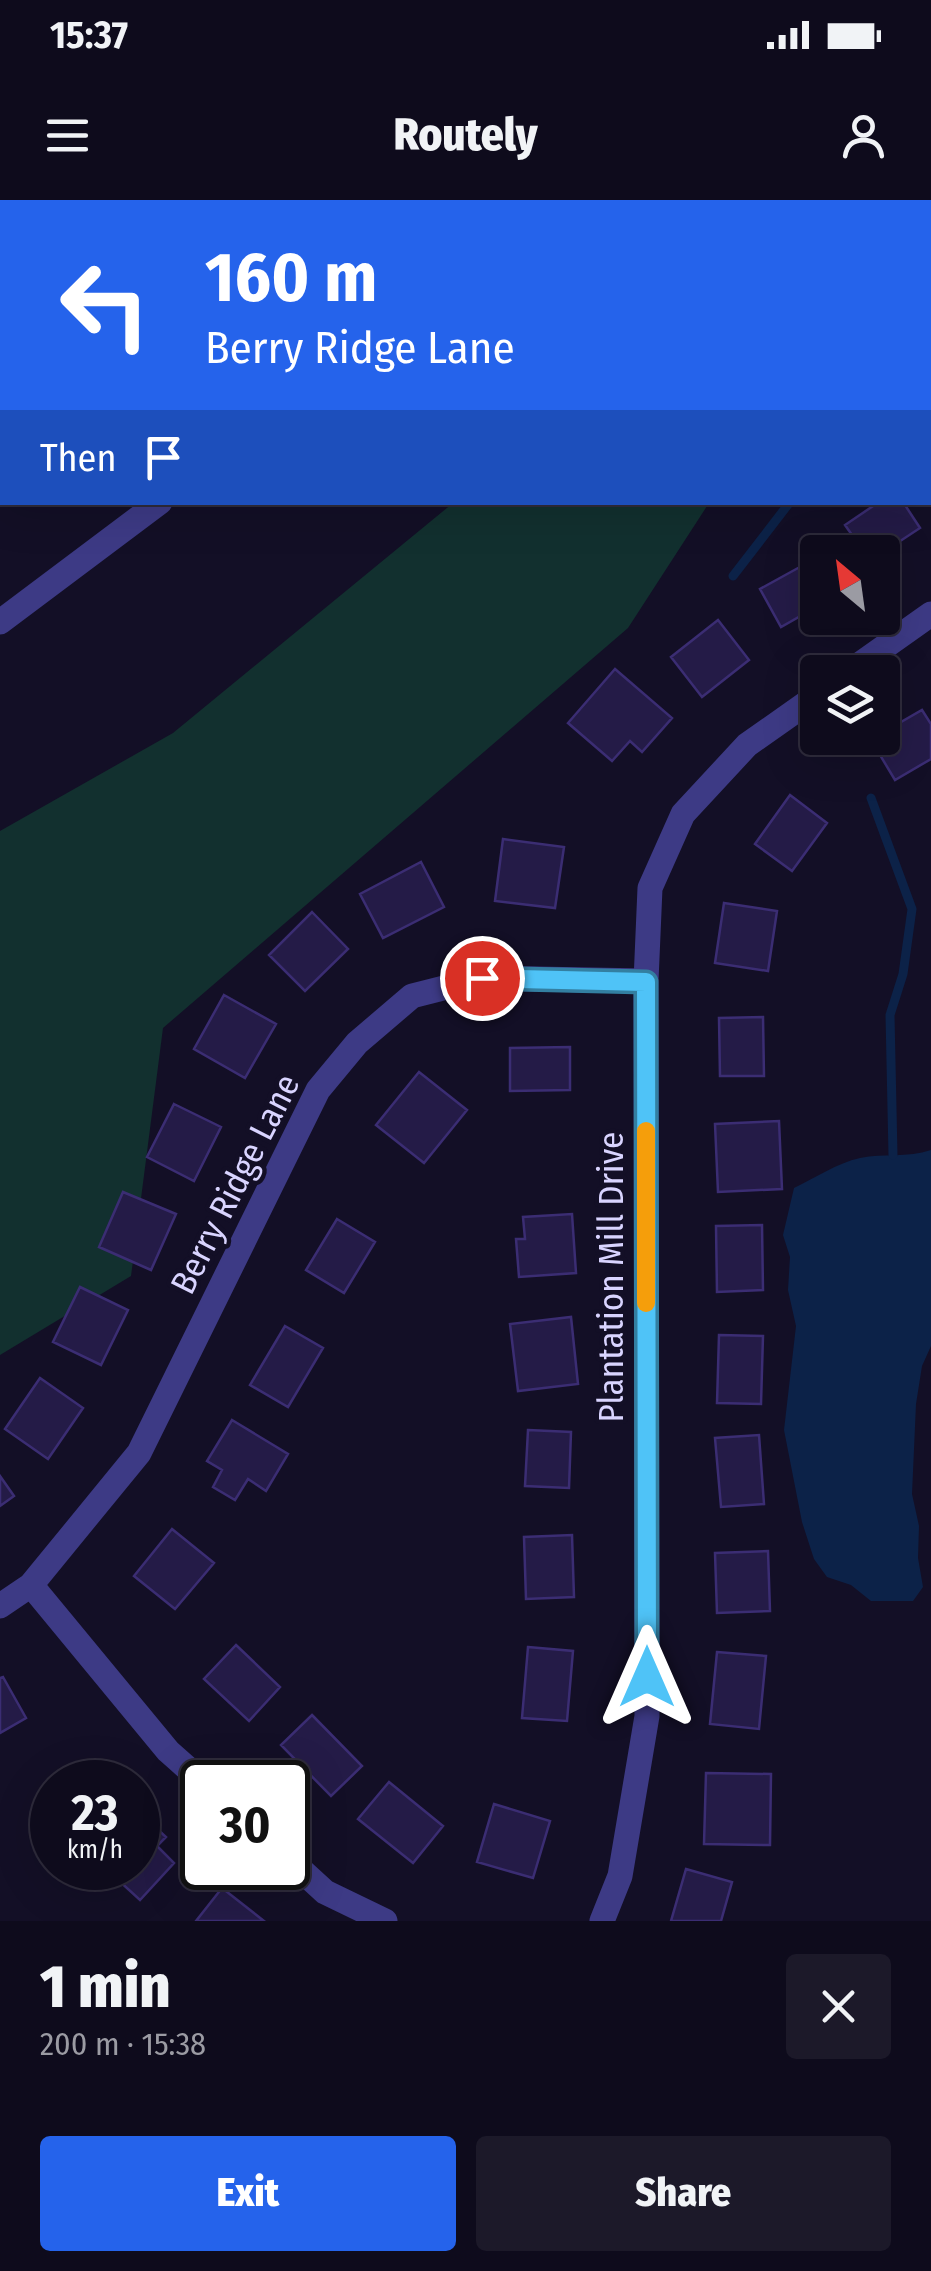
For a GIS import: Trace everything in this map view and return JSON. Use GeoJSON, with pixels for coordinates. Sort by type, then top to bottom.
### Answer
{"type":"FeatureCollection","features":[{"type":"Feature","properties":{"kind":"street"},"geometry":{"type":"LineString","coordinates":[[0,622],[156,505]]}},
{"type":"Feature","properties":{"kind":"street"},"geometry":{"type":"LineString","coordinates":[[873,655],[931,614]]}},
{"type":"Feature","properties":{"kind":"street","name":"Plantation Mill Drive"},"geometry":{"type":"LineString","coordinates":[[602,1921],[620,1876],[648,1716],[646,982],[650,888],[682,814],[747,744],[800,707]]}},
{"type":"Feature","properties":{"kind":"street","name":"Berry Ridge Lane"},"geometry":{"type":"LineString","coordinates":[[0,1606],[32,1585],[139,1452],[318,1090],[357,1043],[412,996],[482,978],[646,982]]}},
{"type":"Feature","properties":{"kind":"street"},"geometry":{"type":"LineString","coordinates":[[32,1585],[180,1762]]}},
{"type":"Feature","properties":{"kind":"street"},"geometry":{"type":"LineString","coordinates":[[310,1878],[325,1892],[385,1921]]}},
{"type":"Feature","properties":{"kind":"green space"},"geometry":{"type":"Polygon","coordinates":[[[451,505],[708,505],[628,628],[163,1028],[131,1276],[0,1355],[0,831],[173,733],[451,505]]]}},
{"type":"Feature","properties":{"kind":"water"},"geometry":{"type":"Polygon","coordinates":[[[931,1150],[931,1346],[922,1366],[916,1404],[912,1494],[919,1526],[918,1558],[923,1587],[913,1601],[871,1601],[851,1585],[827,1577],[814,1559],[802,1522],[784,1430],[796,1326],[788,1290],[790,1257],[783,1235],[794,1188],[851,1160],[931,1150]]]}},
{"type":"Feature","properties":{"kind":"building"},"geometry":{"type":"Polygon","coordinates":[[[875,505],[905,505],[920,528],[900,541],[900,535],[852,535],[845,525],[875,505]]]}},
{"type":"Feature","properties":{"kind":"building"},"geometry":{"type":"Polygon","coordinates":[[[800,567],[800,616],[781,627],[760,589],[800,567]]]}},
{"type":"Feature","properties":{"kind":"building"},"geometry":{"type":"Polygon","coordinates":[[[718,620],[749,660],[702,697],[671,657],[718,620]]]}},
{"type":"Feature","properties":{"kind":"building"},"geometry":{"type":"Polygon","coordinates":[[[615,669],[672,718],[642,752],[630,741],[612,761],[568,723],[615,669]]]}},
{"type":"Feature","properties":{"kind":"building"},"geometry":{"type":"Polygon","coordinates":[[[922,710],[931,724],[931,759],[895,780],[880,755],[900,755],[900,723],[922,710]]]}},
{"type":"Feature","properties":{"kind":"building"},"geometry":{"type":"Polygon","coordinates":[[[790,795],[827,823],[792,871],[755,844],[790,795]]]}},
{"type":"Feature","properties":{"kind":"building"},"geometry":{"type":"Polygon","coordinates":[[[503,839],[564,847],[555,908],[495,901],[503,839]]]}},
{"type":"Feature","properties":{"kind":"building"},"geometry":{"type":"Polygon","coordinates":[[[421,862],[444,907],[383,938],[360,894],[421,862]]]}},
{"type":"Feature","properties":{"kind":"building"},"geometry":{"type":"Polygon","coordinates":[[[724,903],[777,911],[768,971],[715,963],[724,903]]]}},
{"type":"Feature","properties":{"kind":"building"},"geometry":{"type":"Polygon","coordinates":[[[312,912],[348,949],[305,991],[269,955],[312,912]]]}},
{"type":"Feature","properties":{"kind":"building"},"geometry":{"type":"Polygon","coordinates":[[[224,995],[276,1024],[245,1078],[194,1049],[224,995]]]}},
{"type":"Feature","properties":{"kind":"building"},"geometry":{"type":"Polygon","coordinates":[[[763,1017],[764,1076],[720,1076],[719,1018],[763,1017]]]}},
{"type":"Feature","properties":{"kind":"building"},"geometry":{"type":"Polygon","coordinates":[[[570,1047],[570,1090],[510,1091],[510,1048],[570,1047]]]}},
{"type":"Feature","properties":{"kind":"building"},"geometry":{"type":"Polygon","coordinates":[[[419,1072],[467,1110],[424,1163],[376,1125],[419,1072]]]}},
{"type":"Feature","properties":{"kind":"building"},"geometry":{"type":"Polygon","coordinates":[[[174,1104],[221,1127],[194,1181],[147,1157],[174,1104]]]}},
{"type":"Feature","properties":{"kind":"building"},"geometry":{"type":"Polygon","coordinates":[[[779,1121],[782,1189],[718,1192],[715,1124],[779,1121]]]}},
{"type":"Feature","properties":{"kind":"building"},"geometry":{"type":"Polygon","coordinates":[[[123,1192],[176,1214],[151,1270],[99,1247],[123,1192]]]}},
{"type":"Feature","properties":{"kind":"building"},"geometry":{"type":"Polygon","coordinates":[[[572,1214],[576,1273],[519,1277],[516,1239],[525,1239],[523,1217],[572,1214]]]}},
{"type":"Feature","properties":{"kind":"building"},"geometry":{"type":"Polygon","coordinates":[[[337,1219],[375,1242],[344,1293],[306,1270],[337,1219]]]}},
{"type":"Feature","properties":{"kind":"building"},"geometry":{"type":"Polygon","coordinates":[[[762,1225],[763,1290],[717,1292],[716,1226],[762,1225]]]}},
{"type":"Feature","properties":{"kind":"building"},"geometry":{"type":"Polygon","coordinates":[[[80,1287],[128,1310],[101,1365],[53,1342],[80,1287]]]}},
{"type":"Feature","properties":{"kind":"building"},"geometry":{"type":"Polygon","coordinates":[[[571,1317],[578,1384],[518,1391],[510,1324],[571,1317]]]}},
{"type":"Feature","properties":{"kind":"building"},"geometry":{"type":"Polygon","coordinates":[[[285,1326],[323,1348],[288,1407],[250,1385],[285,1326]]]}},
{"type":"Feature","properties":{"kind":"building"},"geometry":{"type":"Polygon","coordinates":[[[719,1335],[763,1336],[761,1404],[717,1403],[719,1335]]]}},
{"type":"Feature","properties":{"kind":"building"},"geometry":{"type":"Polygon","coordinates":[[[40,1378],[83,1408],[48,1459],[5,1429],[40,1378]]]}},
{"type":"Feature","properties":{"kind":"building"},"geometry":{"type":"Polygon","coordinates":[[[232,1420],[288,1454],[266,1491],[248,1479],[235,1500],[213,1487],[222,1470],[207,1461],[232,1420]]]}},
{"type":"Feature","properties":{"kind":"building"},"geometry":{"type":"Polygon","coordinates":[[[528,1430],[571,1432],[569,1488],[525,1486],[528,1430]]]}},
{"type":"Feature","properties":{"kind":"building"},"geometry":{"type":"Polygon","coordinates":[[[759,1435],[764,1504],[721,1507],[715,1438],[759,1435]]]}},
{"type":"Feature","properties":{"kind":"building"},"geometry":{"type":"Polygon","coordinates":[[[0,1476],[14,1496],[0,1506],[0,1476]]]}},
{"type":"Feature","properties":{"kind":"building"},"geometry":{"type":"Polygon","coordinates":[[[172,1529],[214,1563],[175,1609],[134,1576],[172,1529]]]}},
{"type":"Feature","properties":{"kind":"building"},"geometry":{"type":"Polygon","coordinates":[[[572,1535],[574,1597],[526,1599],[524,1537],[572,1535]]]}},
{"type":"Feature","properties":{"kind":"building"},"geometry":{"type":"Polygon","coordinates":[[[768,1551],[770,1611],[717,1613],[715,1553],[768,1551]]]}},
{"type":"Feature","properties":{"kind":"building"},"geometry":{"type":"Polygon","coordinates":[[[236,1645],[280,1687],[249,1721],[204,1679],[236,1645]]]}},
{"type":"Feature","properties":{"kind":"building"},"geometry":{"type":"Polygon","coordinates":[[[528,1647],[573,1651],[567,1721],[522,1718],[528,1647]]]}},
{"type":"Feature","properties":{"kind":"building"},"geometry":{"type":"Polygon","coordinates":[[[717,1652],[766,1656],[759,1729],[710,1724],[717,1652]]]}},
{"type":"Feature","properties":{"kind":"building"},"geometry":{"type":"Polygon","coordinates":[[[3,1677],[26,1718],[0,1733],[0,1678],[3,1677]]]}},
{"type":"Feature","properties":{"kind":"building"},"geometry":{"type":"Polygon","coordinates":[[[312,1715],[362,1766],[331,1796],[310,1775],[310,1760],[296,1760],[281,1745],[312,1715]]]}},
{"type":"Feature","properties":{"kind":"building"},"geometry":{"type":"Polygon","coordinates":[[[706,1773],[771,1774],[770,1845],[704,1844],[706,1773]]]}},
{"type":"Feature","properties":{"kind":"building"},"geometry":{"type":"Polygon","coordinates":[[[389,1782],[443,1826],[413,1863],[358,1819],[389,1782]]]}},
{"type":"Feature","properties":{"kind":"building"},"geometry":{"type":"Polygon","coordinates":[[[494,1804],[550,1821],[533,1878],[477,1862],[494,1804]]]}},
{"type":"Feature","properties":{"kind":"building"},"geometry":{"type":"Polygon","coordinates":[[[160,1849],[174,1863],[160,1878],[160,1849]]]}},
{"type":"Feature","properties":{"kind":"building"},"geometry":{"type":"Polygon","coordinates":[[[686,1869],[732,1882],[721,1921],[671,1921],[686,1869]]]}},
{"type":"Feature","properties":{"kind":"building"},"geometry":{"type":"Polygon","coordinates":[[[129,1890],[149,1890],[140,1900],[129,1890]]]}},
{"type":"Feature","properties":{"kind":"building"},"geometry":{"type":"Polygon","coordinates":[[[220,1890],[225,1890],[264,1921],[196,1921],[220,1890]]]}},
{"type":"Feature","properties":{"kind":"waterway"},"geometry":{"type":"LineString","coordinates":[[733,576],[788,505]]}},
{"type":"Feature","properties":{"kind":"waterway"},"geometry":{"type":"LineString","coordinates":[[871,798],[912,909],[903,974],[890,1015],[893,1155]]}},
{"type":"Feature","properties":{"kind":"slow traffic"},"geometry":{"type":"LineString","coordinates":[[646,1131],[646,1303]]}},
{"type":"Feature","properties":{"kind":"route"},"geometry":{"type":"LineString","coordinates":[[482,978],[646,982],[647,1677]]}}]}
